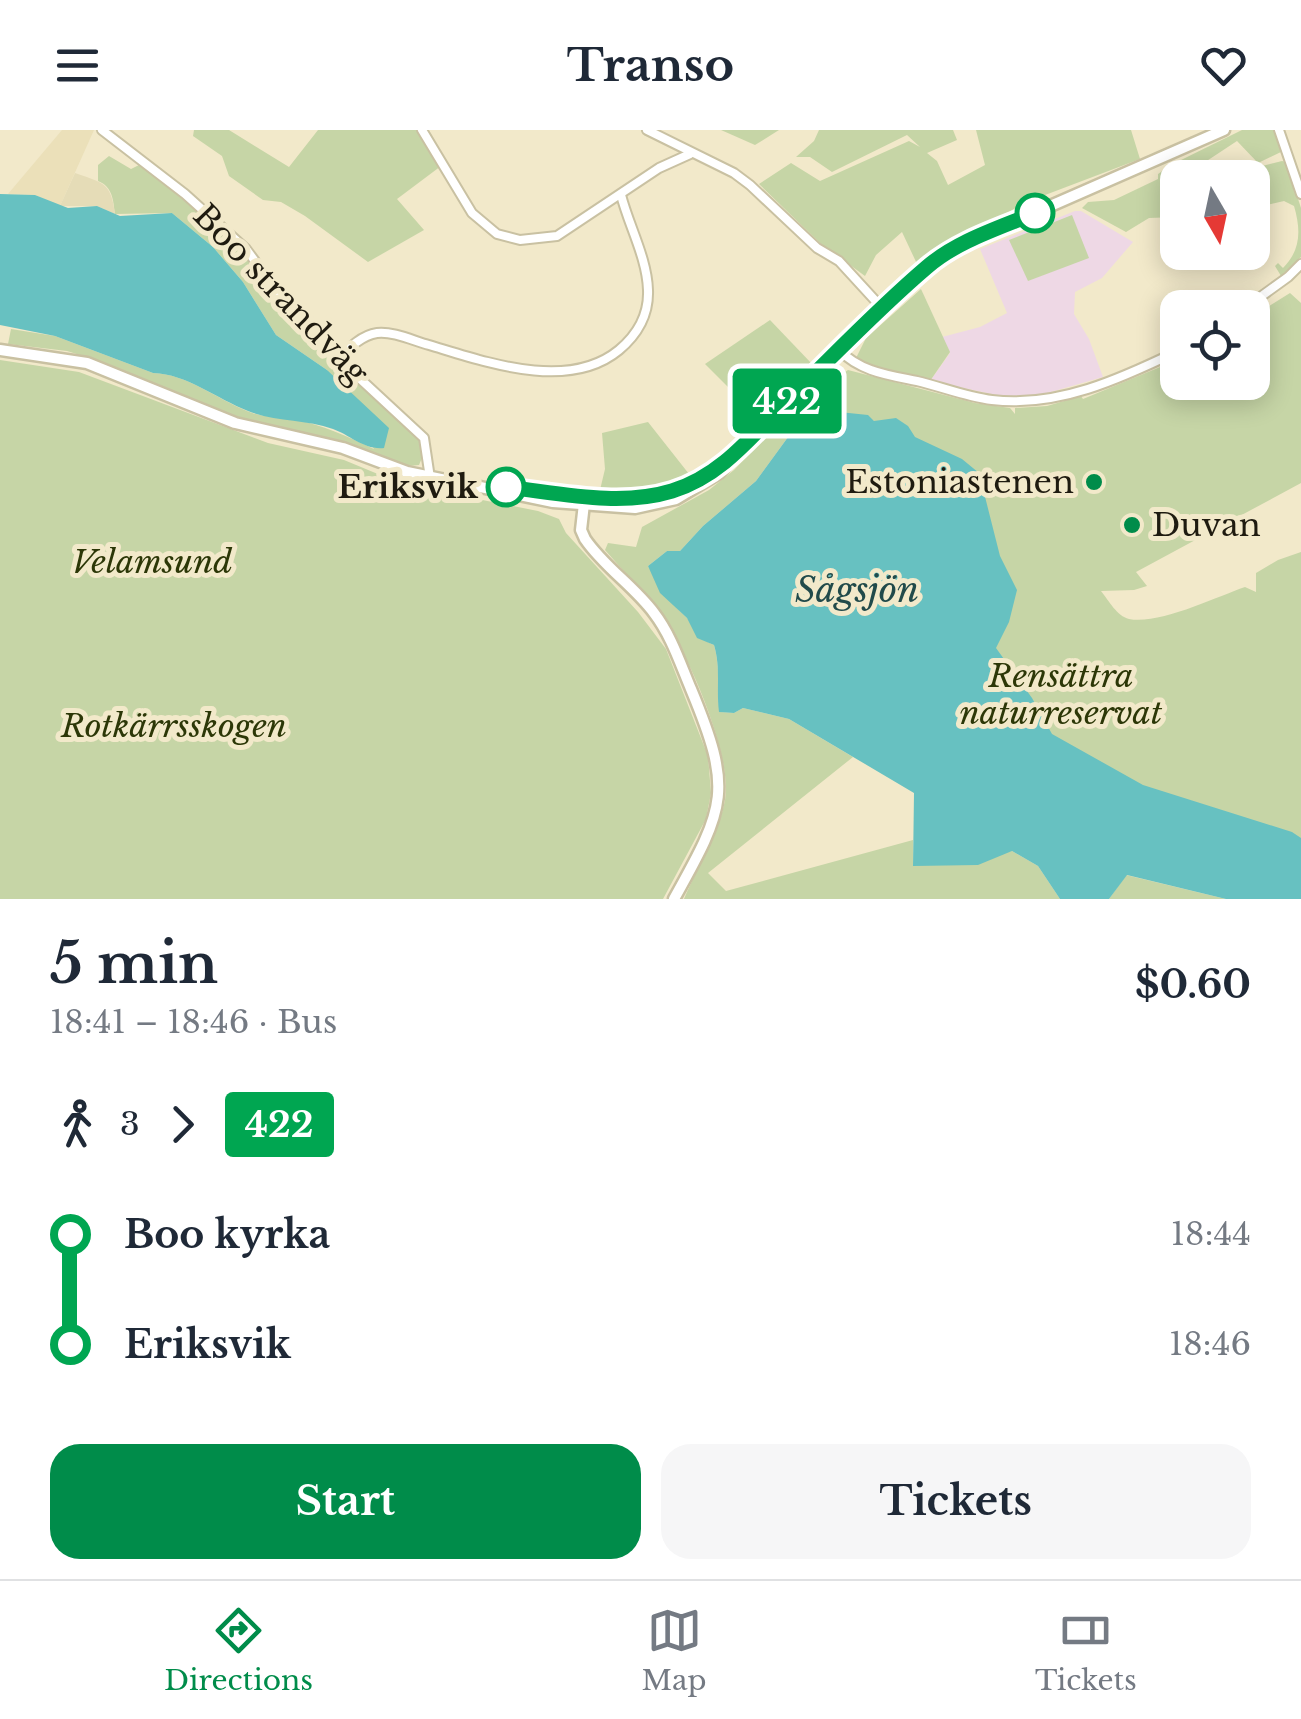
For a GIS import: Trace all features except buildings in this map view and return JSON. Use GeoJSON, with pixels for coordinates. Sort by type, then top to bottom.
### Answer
{"type":"FeatureCollection","features":[{"type":"Feature","properties":{"kind":"main road"},"geometry":{"type":"LineString","coordinates":[[0,350],[87,363],[234,422],[343,448],[433,478],[584,500],[672,491],[712,472],[738,452],[927,266],[950,251],[1224,130]]}},
{"type":"Feature","properties":{"kind":"main road"},"geometry":{"type":"LineString","coordinates":[[584,500],[581,530],[585,540],[664,628],[717,756],[718,802],[702,846],[674,899]]}},
{"type":"Feature","properties":{"kind":"street","name":"Boo strandväg"},"geometry":{"type":"LineString","coordinates":[[102,130],[185,194],[246,249],[303,326],[424,438],[433,478]]}},
{"type":"Feature","properties":{"kind":"street"},"geometry":{"type":"LineString","coordinates":[[422,130],[472,213],[484,226],[508,238],[534,240],[557,236],[659,168],[690,154]]}},
{"type":"Feature","properties":{"kind":"street"},"geometry":{"type":"LineString","coordinates":[[646,130],[750,184],[817,248],[839,261],[882,309]]}},
{"type":"Feature","properties":{"kind":"street"},"geometry":{"type":"LineString","coordinates":[[1279,130],[1301,194]]}},
{"type":"Feature","properties":{"kind":"street"},"geometry":{"type":"LineString","coordinates":[[339,358],[364,338],[382,332],[542,371],[572,372],[602,362],[631,340],[648,308],[648,276],[621,195]]}},
{"type":"Feature","properties":{"kind":"street"},"geometry":{"type":"LineString","coordinates":[[1270,291],[1301,264]]}},
{"type":"Feature","properties":{"kind":"street"},"geometry":{"type":"LineString","coordinates":[[840,350],[864,369],[977,397],[1018,402],[1073,393],[1160,359]]}},
{"type":"Feature","properties":{"kind":"shaded area"},"geometry":{"type":"Polygon","coordinates":[[[62,130],[94,130],[60,206],[35,195],[8,194],[62,130]]]}},
{"type":"Feature","properties":{"kind":"shaded area"},"geometry":{"type":"Polygon","coordinates":[[[1075,211],[1133,242],[1102,278],[1075,292],[1074,314],[1089,339],[1103,377],[1037,396],[1006,397],[930,381],[950,353],[942,337],[980,327],[1007,313],[980,249],[1075,211]]]}},
{"type":"Feature","properties":{"kind":"green space"},"geometry":{"type":"Polygon","coordinates":[[[194,130],[229,130],[289,167],[318,130],[420,130],[441,166],[397,199],[424,230],[368,262],[305,216],[281,202],[263,200],[229,176],[222,156],[193,136],[194,130]]]}},
{"type":"Feature","properties":{"kind":"green space"},"geometry":{"type":"Polygon","coordinates":[[[721,130],[779,130],[755,145],[721,130]]]}},
{"type":"Feature","properties":{"kind":"green space"},"geometry":{"type":"Polygon","coordinates":[[[819,130],[953,130],[957,140],[927,153],[937,161],[948,185],[985,165],[976,130],[1131,130],[1140,159],[1024,203],[918,266],[902,232],[876,255],[865,276],[820,243],[759,184],[791,163],[820,181],[909,141],[920,147],[907,135],[832,172],[810,157],[796,157],[814,141],[819,130]]]}},
{"type":"Feature","properties":{"kind":"green space"},"geometry":{"type":"Polygon","coordinates":[[[1242,130],[1275,130],[1281,152],[1255,160],[1237,141],[1208,160],[1181,160],[1242,130]]]}},
{"type":"Feature","properties":{"kind":"green space"},"geometry":{"type":"Polygon","coordinates":[[[109,156],[131,169],[141,164],[242,250],[296,325],[420,440],[424,453],[419,465],[409,466],[325,437],[236,417],[67,351],[8,344],[11,329],[55,336],[153,373],[190,382],[253,413],[315,424],[374,449],[327,370],[276,335],[243,282],[213,247],[172,213],[115,214],[109,190],[98,181],[98,165],[109,156]]]}},
{"type":"Feature","properties":{"kind":"green space"},"geometry":{"type":"Polygon","coordinates":[[[1282,161],[1286,162],[1301,208],[1301,257],[1281,276],[1275,266],[1278,263],[1283,268],[1289,261],[1298,239],[1294,206],[1284,201],[1270,204],[1270,164],[1282,161]]]}},
{"type":"Feature","properties":{"kind":"green space"},"geometry":{"type":"Polygon","coordinates":[[[1158,174],[1160,218],[1149,218],[1126,232],[1082,208],[1088,202],[1114,200],[1158,179],[1158,174]]]}},
{"type":"Feature","properties":{"kind":"green space"},"geometry":{"type":"Polygon","coordinates":[[[1072,215],[1089,258],[1028,281],[1009,240],[1072,215]]]}},
{"type":"Feature","properties":{"kind":"green space"},"geometry":{"type":"Polygon","coordinates":[[[921,289],[950,352],[930,381],[855,360],[866,338],[921,289]]]}},
{"type":"Feature","properties":{"kind":"green space","name":"Rensättra naturreservat"},"geometry":{"type":"Polygon","coordinates":[[[1290,293],[1301,303],[1301,483],[1136,572],[1147,586],[1101,591],[1129,619],[1156,618],[1245,587],[1256,592],[1256,573],[1301,552],[1301,884],[1067,808],[871,420],[791,433],[756,481],[680,551],[667,551],[648,566],[669,599],[714,645],[720,712],[734,713],[743,708],[789,719],[853,757],[708,873],[726,891],[913,840],[913,866],[1012,851],[1038,866],[1060,899],[684,899],[722,812],[726,781],[722,757],[706,704],[683,652],[654,606],[605,550],[608,543],[636,547],[642,527],[709,490],[734,470],[814,387],[848,370],[975,403],[1010,408],[1015,414],[1015,408],[1047,406],[1081,396],[1083,399],[1160,367],[1160,400],[1270,400],[1270,305],[1290,293]]]}},
{"type":"Feature","properties":{"kind":"green space"},"geometry":{"type":"Polygon","coordinates":[[[770,320],[813,365],[760,419],[705,364],[770,320]]]}},
{"type":"Feature","properties":{"kind":"green space","name":"Rotkärrsskogen"},"geometry":{"type":"Polygon","coordinates":[[[0,360],[79,372],[268,443],[344,460],[402,484],[538,511],[559,519],[566,533],[666,649],[708,756],[711,793],[706,819],[663,899],[0,899],[0,360]]]}},
{"type":"Feature","properties":{"kind":"green space"},"geometry":{"type":"Polygon","coordinates":[[[648,422],[689,474],[659,488],[600,490],[605,469],[602,433],[648,422]]]}},
{"type":"Feature","properties":{"kind":"green space"},"geometry":{"type":"Polygon","coordinates":[[[1126,875],[1226,899],[1109,899],[1126,875]]]}},
{"type":"Feature","properties":{"kind":"sand"},"geometry":{"type":"Polygon","coordinates":[[[75,173],[104,185],[115,214],[97,206],[60,206],[75,173]]]}},
{"type":"Feature","properties":{"kind":"water"},"geometry":{"type":"Polygon","coordinates":[[[0,194],[35,195],[68,208],[97,206],[120,216],[172,213],[213,247],[243,282],[276,335],[327,370],[389,428],[384,448],[322,426],[258,415],[178,378],[153,373],[55,336],[0,325],[0,194]]]}},
{"type":"Feature","properties":{"kind":"water","name":"Sågsjön"},"geometry":{"type":"Polygon","coordinates":[[[839,412],[868,415],[874,421],[896,418],[915,437],[962,459],[979,473],[1000,556],[1017,590],[1009,622],[996,648],[1052,734],[1143,785],[1292,832],[1301,838],[1301,899],[1226,899],[1127,875],[1109,899],[1060,899],[1038,866],[1012,851],[978,865],[913,866],[914,793],[789,719],[743,708],[734,713],[719,712],[714,645],[697,638],[687,618],[660,593],[648,566],[667,551],[680,551],[756,481],[791,433],[839,412]]]}},
{"type":"Feature","properties":{"kind":"bus line","name":"422"},"geometry":{"type":"LineString","coordinates":[[506,487],[622,498],[672,491],[695,481],[738,452],[927,266],[968,242],[1035,213]]}},
{"type":"Feature","properties":{"kind":"place","name":"Estoniastenen"},"geometry":{"type":"Point","coordinates":[1094,482]}},
{"type":"Feature","properties":{"kind":"place","name":"Eriksvik"},"geometry":{"type":"Point","coordinates":[506,487]}},
{"type":"Feature","properties":{"kind":"place","name":"Duvan"},"geometry":{"type":"Point","coordinates":[1132,525]}},
{"type":"Feature","properties":{"kind":"park label","name":"Velamsund"},"geometry":{"type":"Point","coordinates":[152,562]}}]}
